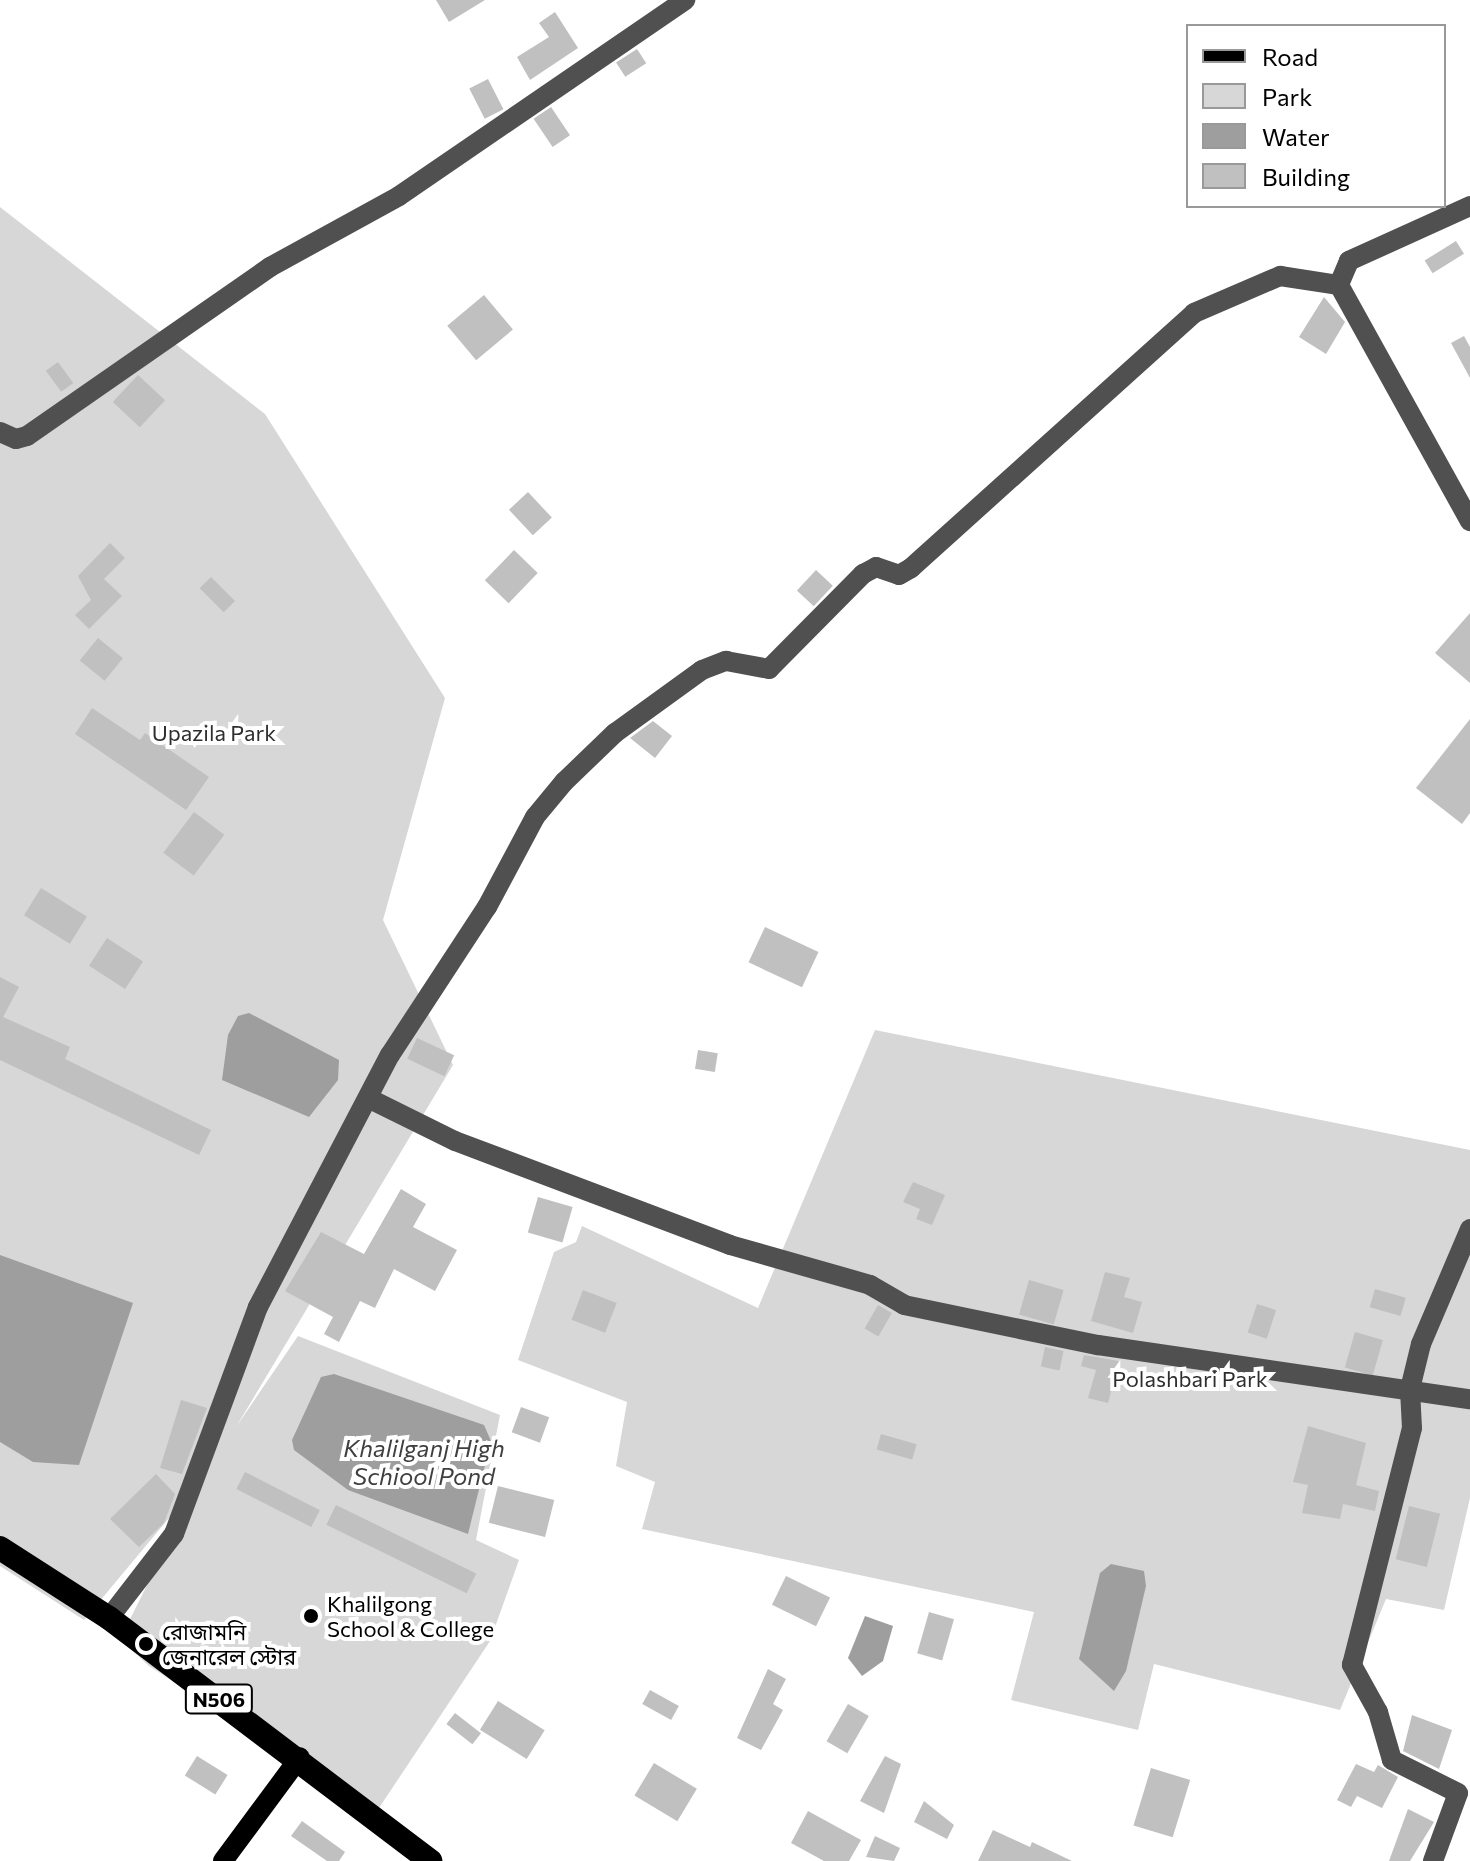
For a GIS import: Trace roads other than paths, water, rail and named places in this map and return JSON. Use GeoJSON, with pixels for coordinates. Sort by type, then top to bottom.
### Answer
{"type":"FeatureCollection","features":[{"type":"Feature","properties":{"kind":"highway","name":"N506"},"geometry":{"type":"LineString","coordinates":[[0,1548],[109,1618],[300,1757],[430,1861]]}},
{"type":"Feature","properties":{"kind":"main road"},"geometry":{"type":"LineString","coordinates":[[223,1861],[300,1757]]}},
{"type":"Feature","properties":{"kind":"street"},"geometry":{"type":"LineString","coordinates":[[0,432],[16,439],[27,436],[270,267],[399,196],[685,0]]}},
{"type":"Feature","properties":{"kind":"street"},"geometry":{"type":"LineString","coordinates":[[1339,285],[1349,261],[1470,206]]}},
{"type":"Feature","properties":{"kind":"street"},"geometry":{"type":"LineString","coordinates":[[109,1618],[174,1534],[258,1307],[370,1099],[390,1055],[487,907],[535,817],[615,733],[702,670],[726,661],[769,669],[863,574],[876,567],[899,575],[911,568],[1194,313],[1280,276],[1339,285]]}},
{"type":"Feature","properties":{"kind":"street"},"geometry":{"type":"LineString","coordinates":[[1339,285],[1470,521]]}},
{"type":"Feature","properties":{"kind":"street"},"geometry":{"type":"LineString","coordinates":[[370,1099],[455,1141],[730,1245],[870,1285],[904,1305],[1098,1345],[1470,1399]]}},
{"type":"Feature","properties":{"kind":"street"},"geometry":{"type":"LineString","coordinates":[[1433,1861],[1458,1793],[1392,1760],[1378,1712],[1352,1665],[1412,1428],[1410,1389],[1421,1344],[1470,1229]]}},
{"type":"Feature","properties":{"kind":"water"},"geometry":{"type":"Polygon","coordinates":[[[249,1013],[339,1060],[338,1080],[309,1117],[222,1080],[228,1035],[238,1016],[249,1013]]]}},
{"type":"Feature","properties":{"kind":"water"},"geometry":{"type":"Polygon","coordinates":[[[0,1255],[133,1303],[79,1465],[33,1462],[0,1442],[0,1255]]]}},
{"type":"Feature","properties":{"kind":"water","name":"Khalilganj High Schiool Pond"},"geometry":{"type":"Polygon","coordinates":[[[334,1374],[484,1425],[491,1441],[468,1534],[348,1490],[294,1450],[292,1440],[321,1377],[334,1374]]]}},
{"type":"Feature","properties":{"kind":"water"},"geometry":{"type":"Polygon","coordinates":[[[1111,1564],[1144,1571],[1146,1586],[1126,1671],[1114,1691],[1079,1659],[1100,1573],[1111,1564]]]}},
{"type":"Feature","properties":{"kind":"water"},"geometry":{"type":"Polygon","coordinates":[[[865,1616],[893,1626],[883,1661],[862,1676],[848,1658],[865,1616]]]}},
{"type":"Feature","properties":{"kind":"place","name":"Khalilgong School & College"},"geometry":{"type":"Point","coordinates":[311,1616]}},
{"type":"Feature","properties":{"kind":"place","name":"রোজামনি জেনারেল স্টোর"},"geometry":{"type":"Point","coordinates":[146,1644]}},
{"type":"Feature","properties":{"kind":"park label","name":"Upazila Park"},"geometry":{"type":"Point","coordinates":[214,733]}},
{"type":"Feature","properties":{"kind":"park label","name":"Polashbari Park"},"geometry":{"type":"Point","coordinates":[1190,1379]}}]}
